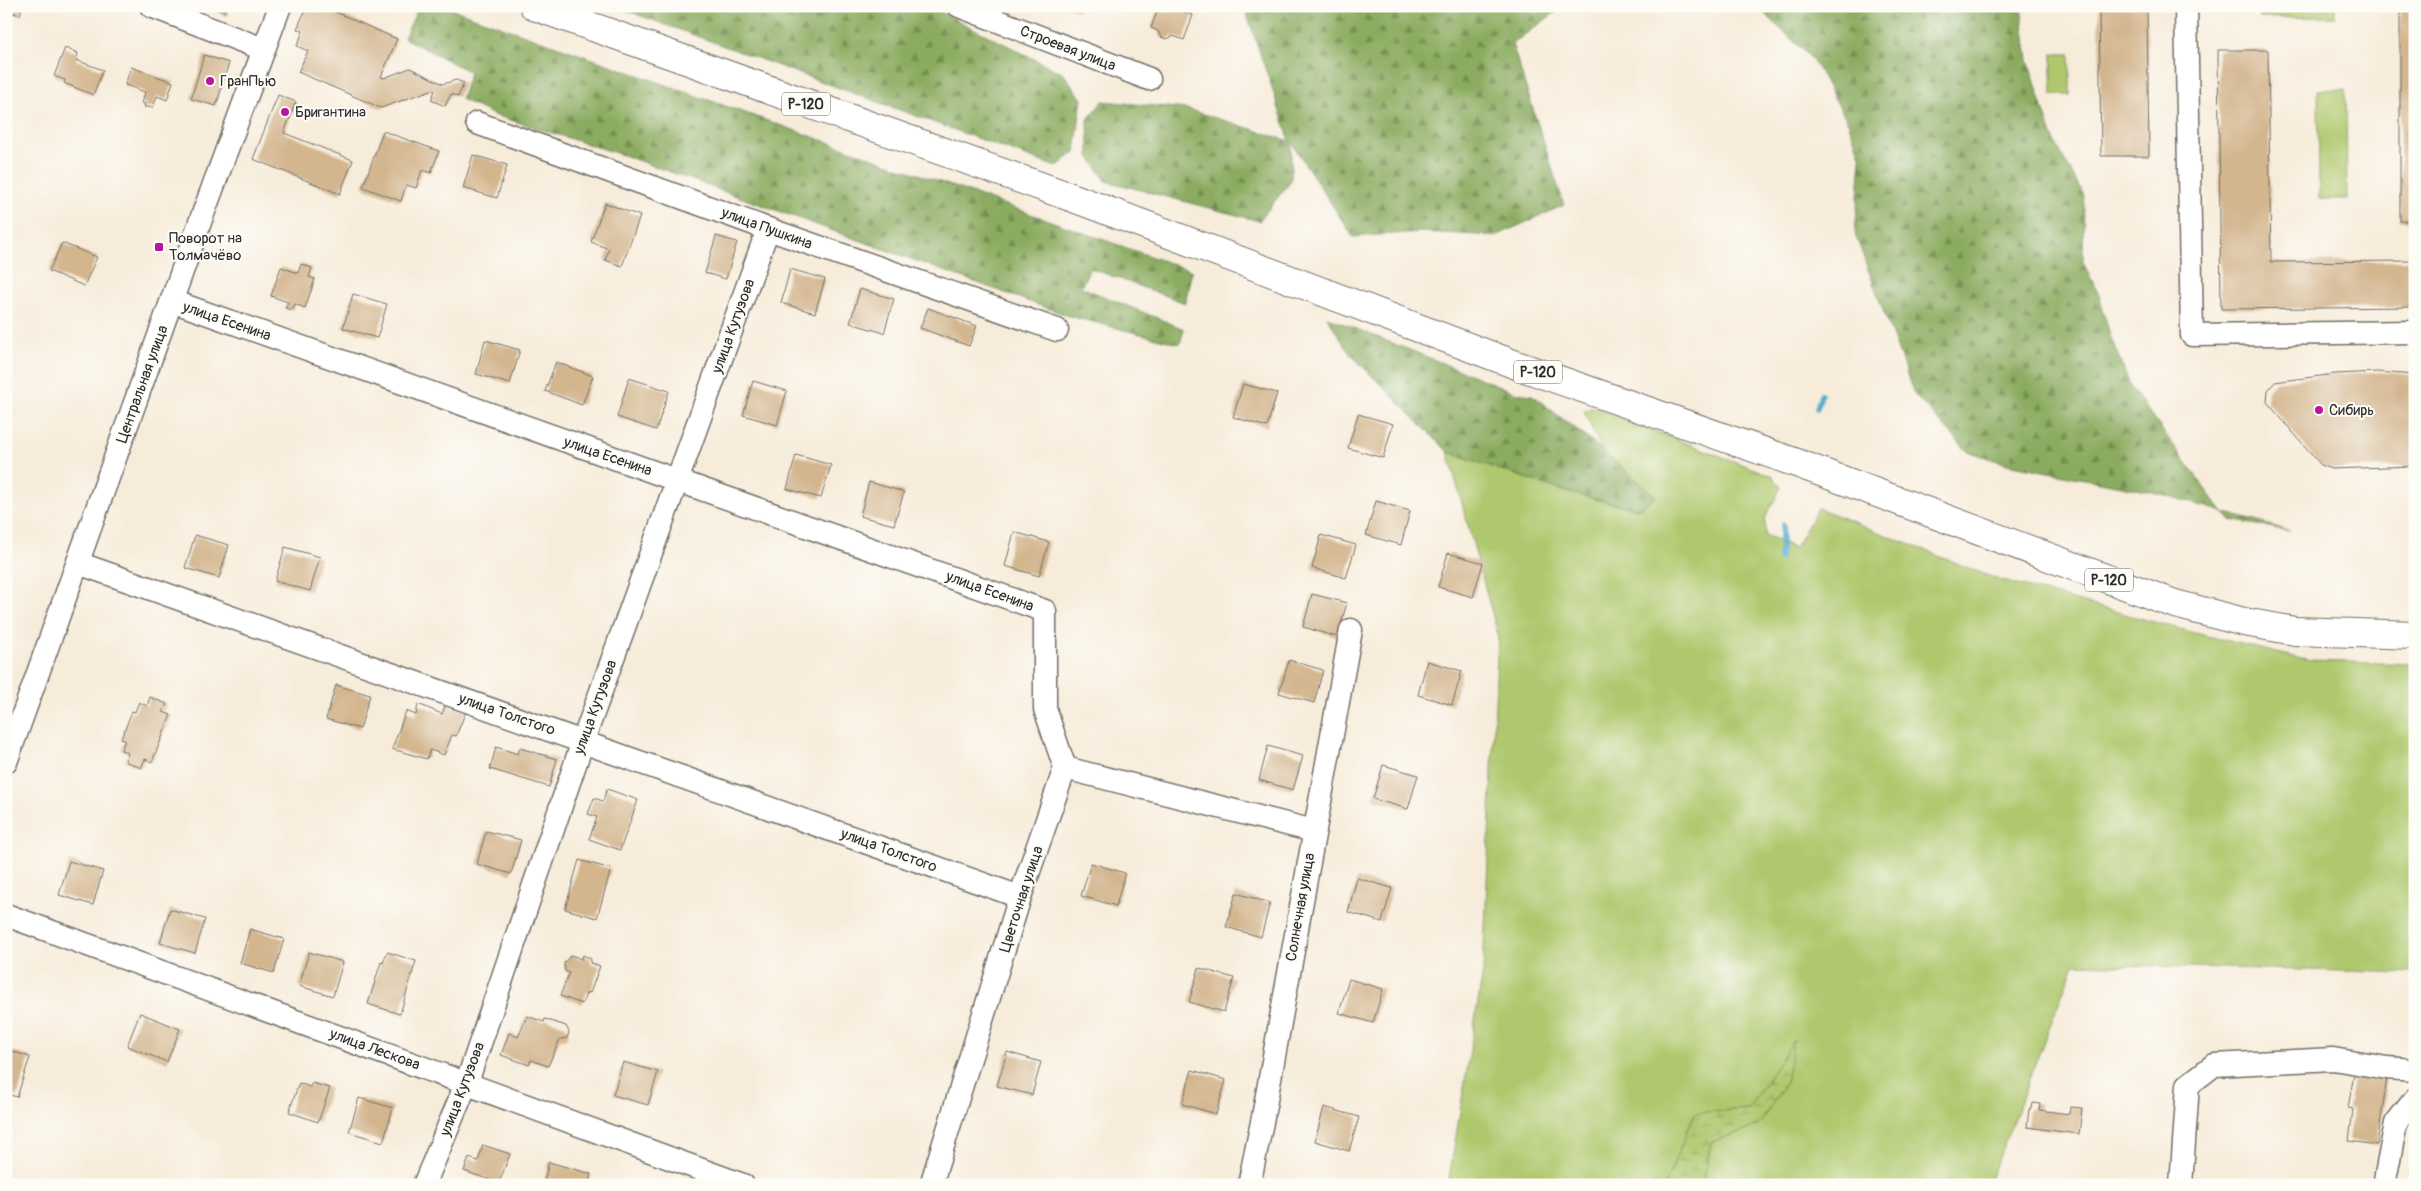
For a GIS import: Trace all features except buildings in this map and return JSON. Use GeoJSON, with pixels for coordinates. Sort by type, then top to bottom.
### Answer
{"type":"FeatureCollection","features":[{"type":"Feature","properties":{"kind":"main road","name":"Р-120"},"geometry":{"type":"LineString","coordinates":[[534,6],[1079,200],[1519,366],[1794,462],[2175,604],[2244,622],[2295,631],[2415,635]]}},
{"type":"Feature","properties":{"kind":"street"},"geometry":{"type":"LineString","coordinates":[[151,6],[263,49]]}},
{"type":"Feature","properties":{"kind":"street","name":"Центральная улица"},"geometry":{"type":"LineString","coordinates":[[6,762],[280,6]]}},
{"type":"Feature","properties":{"kind":"street","name":"Строевая улица"},"geometry":{"type":"LineString","coordinates":[[959,6],[1149,79]]}},
{"type":"Feature","properties":{"kind":"street"},"geometry":{"type":"LineString","coordinates":[[2186,6],[2192,335],[2415,332]]}},
{"type":"Feature","properties":{"kind":"street","name":"улица Пушкина"},"geometry":{"type":"LineString","coordinates":[[477,123],[768,229],[1057,330]]}},
{"type":"Feature","properties":{"kind":"street","name":"улица Кутузова"},"geometry":{"type":"LineString","coordinates":[[424,1185],[467,1082],[583,741],[768,229]]}},
{"type":"Feature","properties":{"kind":"street","name":"улица Есенина"},"geometry":{"type":"LineString","coordinates":[[172,302],[1045,611],[1045,709],[1065,768]]}},
{"type":"Feature","properties":{"kind":"street","name":"улица Толстого"},"geometry":{"type":"LineString","coordinates":[[78,563],[1020,896]]}},
{"type":"Feature","properties":{"kind":"street","name":"Солнечная улица"},"geometry":{"type":"LineString","coordinates":[[1249,1185],[1263,1117],[1350,630]]}},
{"type":"Feature","properties":{"kind":"street"},"geometry":{"type":"LineString","coordinates":[[1065,768],[1314,831]]}},
{"type":"Feature","properties":{"kind":"street","name":"Цветочная улица"},"geometry":{"type":"LineString","coordinates":[[930,1185],[1020,896],[1065,768]]}},
{"type":"Feature","properties":{"kind":"street","name":"улица Лескова"},"geometry":{"type":"LineString","coordinates":[[6,915],[467,1082],[742,1185]]}},
{"type":"Feature","properties":{"kind":"street"},"geometry":{"type":"LineString","coordinates":[[2181,1185],[2188,1085],[2214,1065],[2333,1059],[2387,1068],[2415,1070]]}},
{"type":"Feature","properties":{"kind":"street"},"geometry":{"type":"LineString","coordinates":[[2384,1185],[2396,1123],[2415,1099]]}},
{"type":"Feature","properties":{"kind":"green space"},"geometry":{"type":"Polygon","coordinates":[[[204,6],[228,6],[226,15],[204,6]]]}},
{"type":"Feature","properties":{"kind":"green space"},"geometry":{"type":"Polygon","coordinates":[[[419,6],[443,6],[1192,271],[1185,303],[1090,268],[1081,287],[1184,329],[1180,344],[1069,316],[623,155],[494,115],[461,99],[470,72],[404,38],[419,6]]]}},
{"type":"Feature","properties":{"kind":"green space"},"geometry":{"type":"Polygon","coordinates":[[[614,6],[929,6],[1064,74],[1082,99],[1075,152],[1056,167],[614,6]]]}},
{"type":"Feature","properties":{"kind":"green space"},"geometry":{"type":"Polygon","coordinates":[[[1244,6],[1564,6],[1512,44],[1564,205],[1496,236],[1422,232],[1353,237],[1291,142],[1291,181],[1259,221],[1106,181],[1089,156],[1088,119],[1103,101],[1187,109],[1290,141],[1244,6]]]}},
{"type":"Feature","properties":{"kind":"green space"},"geometry":{"type":"Polygon","coordinates":[[[1757,6],[2021,6],[2028,60],[2052,136],[2084,196],[2083,262],[2099,295],[2110,335],[2131,388],[2223,512],[2162,494],[2007,464],[1967,451],[1914,394],[1855,234],[1861,158],[1849,124],[1813,60],[1757,6]]]}},
{"type":"Feature","properties":{"kind":"green space"},"geometry":{"type":"Polygon","coordinates":[[[2260,6],[2335,6],[2335,17],[2260,18],[2260,6]]]}},
{"type":"Feature","properties":{"kind":"green space"},"geometry":{"type":"Polygon","coordinates":[[[2052,54],[2070,54],[2070,95],[2052,95],[2052,54]]]}},
{"type":"Feature","properties":{"kind":"green space"},"geometry":{"type":"Polygon","coordinates":[[[2346,89],[2347,199],[2319,199],[2318,90],[2346,89]]]}},
{"type":"Feature","properties":{"kind":"green space"},"geometry":{"type":"Polygon","coordinates":[[[1327,317],[1517,393],[1532,395],[1591,441],[1656,497],[1637,509],[1573,494],[1448,452],[1350,354],[1327,317]]]}},
{"type":"Feature","properties":{"kind":"green space"},"geometry":{"type":"Polygon","coordinates":[[[1593,407],[1772,476],[1781,487],[1765,519],[1765,535],[1795,548],[1818,508],[1999,580],[2191,632],[2310,661],[2415,664],[2415,973],[2074,964],[1988,1185],[1702,1185],[1711,1142],[1759,1125],[1786,1082],[1793,1042],[1748,1109],[1695,1113],[1665,1185],[1448,1185],[1483,971],[1498,635],[1448,452],[1573,494],[1637,509],[1656,497],[1601,449],[1584,411],[1593,407]]]}},
{"type":"Feature","properties":{"kind":"green space"},"geometry":{"type":"Polygon","coordinates":[[[2223,512],[2290,531],[2230,520],[2223,512]]]}},
{"type":"Feature","properties":{"kind":"green space"},"geometry":{"type":"Polygon","coordinates":[[[1794,1040],[1786,1082],[1759,1125],[1711,1142],[1702,1185],[1665,1185],[1695,1113],[1748,1109],[1794,1040]]]}},
{"type":"Feature","properties":{"kind":"waterway"},"geometry":{"type":"LineString","coordinates":[[1817,408],[1821,395]]}},
{"type":"Feature","properties":{"kind":"waterway"},"geometry":{"type":"LineString","coordinates":[[1780,558],[1783,525]]}},
{"type":"Feature","properties":{"kind":"place","name":"ГранПью"},"geometry":{"type":"Point","coordinates":[210,81]}},
{"type":"Feature","properties":{"kind":"place","name":"Бригантина"},"geometry":{"type":"Point","coordinates":[285,112]}},
{"type":"Feature","properties":{"kind":"place","name":"Поворот на Толмачёво"},"geometry":{"type":"Point","coordinates":[159,247]}},
{"type":"Feature","properties":{"kind":"place","name":"Сибирь"},"geometry":{"type":"Point","coordinates":[2319,410]}}]}
